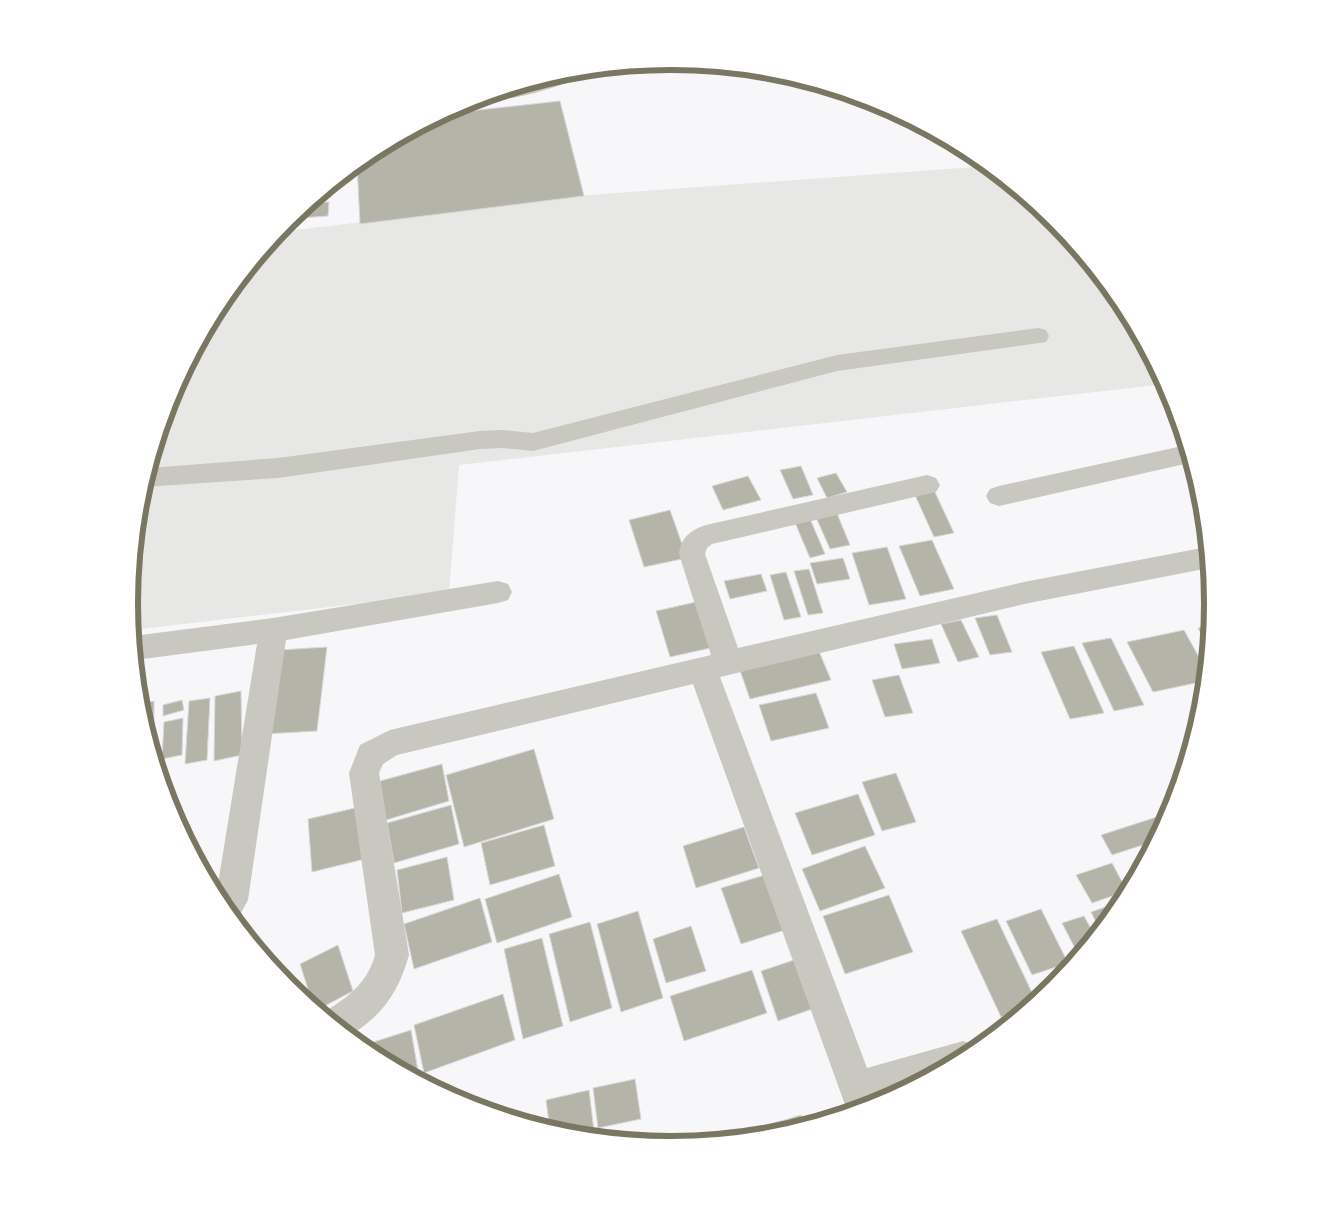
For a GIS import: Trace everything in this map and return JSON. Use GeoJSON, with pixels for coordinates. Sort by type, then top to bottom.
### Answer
{"type":"FeatureCollection","features":[{"type":"Feature","properties":{"kind":"street"},"geometry":{"type":"LineString","coordinates":[[153,477],[278,468],[480,440],[502,439],[533,442],[837,363],[1038,336]]}},
{"type":"Feature","properties":{"kind":"street"},"geometry":{"type":"LineString","coordinates":[[999,496],[1183,455]]}},
{"type":"Feature","properties":{"kind":"street"},"geometry":{"type":"LineString","coordinates":[[916,1076],[861,1098],[715,665],[692,554],[693,546],[697,540],[706,535],[926,485]]}},
{"type":"Feature","properties":{"kind":"street"},"geometry":{"type":"LineString","coordinates":[[341,1021],[357,1012],[370,1000],[389,968],[392,955],[364,773],[371,754],[390,743],[404,738],[1024,593],[1202,559]]}},
{"type":"Feature","properties":{"kind":"street"},"geometry":{"type":"LineString","coordinates":[[140,647],[273,630],[498,592]]}},
{"type":"Feature","properties":{"kind":"street"},"geometry":{"type":"LineString","coordinates":[[230,902],[273,630]]}},
{"type":"Feature","properties":{"kind":"shaded area"},"geometry":{"type":"Polygon","coordinates":[[[977,167],[1022,202],[1072,252],[1114,307],[1133,337],[1157,385],[459,465],[449,593],[139,629],[139,568],[143,533],[148,499],[166,432],[193,367],[209,336],[248,279],[290,231],[589,195],[977,167]]]}},
{"type":"Feature","properties":{"kind":"building"},"geometry":{"type":"Polygon","coordinates":[[[560,101],[584,196],[360,224],[357,173],[404,141],[466,111],[560,101]]]}},
{"type":"Feature","properties":{"kind":"building"},"geometry":{"type":"Polygon","coordinates":[[[320,202],[329,202],[328,216],[303,218],[320,202]]]}},
{"type":"Feature","properties":{"kind":"building"},"geometry":{"type":"Polygon","coordinates":[[[801,466],[813,495],[793,499],[780,470],[801,466]]]}},
{"type":"Feature","properties":{"kind":"building"},"geometry":{"type":"Polygon","coordinates":[[[836,473],[847,492],[827,498],[817,478],[836,473]]]}},
{"type":"Feature","properties":{"kind":"building"},"geometry":{"type":"Polygon","coordinates":[[[748,476],[761,500],[723,510],[712,486],[748,476]]]}},
{"type":"Feature","properties":{"kind":"building"},"geometry":{"type":"Polygon","coordinates":[[[934,490],[954,533],[934,537],[914,493],[934,490]]]}},
{"type":"Feature","properties":{"kind":"building"},"geometry":{"type":"Polygon","coordinates":[[[670,510],[687,558],[644,567],[629,520],[670,510]]]}},
{"type":"Feature","properties":{"kind":"building"},"geometry":{"type":"Polygon","coordinates":[[[836,511],[850,545],[830,549],[815,515],[836,511]]]}},
{"type":"Feature","properties":{"kind":"building"},"geometry":{"type":"Polygon","coordinates":[[[808,514],[825,554],[810,558],[793,518],[808,514]]]}},
{"type":"Feature","properties":{"kind":"building"},"geometry":{"type":"Polygon","coordinates":[[[932,540],[954,589],[920,596],[899,546],[932,540]]]}},
{"type":"Feature","properties":{"kind":"building"},"geometry":{"type":"Polygon","coordinates":[[[887,547],[906,599],[869,605],[852,553],[887,547]]]}},
{"type":"Feature","properties":{"kind":"building"},"geometry":{"type":"Polygon","coordinates":[[[843,558],[850,579],[817,584],[810,563],[843,558]]]}},
{"type":"Feature","properties":{"kind":"building"},"geometry":{"type":"Polygon","coordinates":[[[809,569],[823,613],[808,615],[794,571],[809,569]]]}},
{"type":"Feature","properties":{"kind":"building"},"geometry":{"type":"Polygon","coordinates":[[[786,572],[801,617],[784,620],[770,575],[786,572]]]}},
{"type":"Feature","properties":{"kind":"building"},"geometry":{"type":"Polygon","coordinates":[[[761,574],[767,591],[730,599],[724,581],[761,574]]]}},
{"type":"Feature","properties":{"kind":"building"},"geometry":{"type":"Polygon","coordinates":[[[700,601],[715,647],[670,657],[656,611],[700,601]]]}},
{"type":"Feature","properties":{"kind":"building"},"geometry":{"type":"Polygon","coordinates":[[[997,615],[1012,652],[990,655],[975,618],[997,615]]]}},
{"type":"Feature","properties":{"kind":"building"},"geometry":{"type":"Polygon","coordinates":[[[961,620],[979,657],[958,662],[941,624],[961,620]]]}},
{"type":"Feature","properties":{"kind":"building"},"geometry":{"type":"Polygon","coordinates":[[[1203,627],[1203,638],[1198,628],[1203,627]]]}},
{"type":"Feature","properties":{"kind":"building"},"geometry":{"type":"Polygon","coordinates":[[[1184,630],[1200,660],[1198,683],[1153,692],[1127,642],[1184,630]]]}},
{"type":"Feature","properties":{"kind":"building"},"geometry":{"type":"Polygon","coordinates":[[[1111,638],[1144,705],[1114,711],[1082,643],[1111,638]]]}},
{"type":"Feature","properties":{"kind":"building"},"geometry":{"type":"Polygon","coordinates":[[[932,639],[940,663],[902,669],[894,644],[932,639]]]}},
{"type":"Feature","properties":{"kind":"building"},"geometry":{"type":"Polygon","coordinates":[[[816,644],[831,680],[750,699],[737,662],[816,644]]]}},
{"type":"Feature","properties":{"kind":"building"},"geometry":{"type":"Polygon","coordinates":[[[1074,646],[1104,713],[1070,719],[1041,652],[1074,646]]]}},
{"type":"Feature","properties":{"kind":"building"},"geometry":{"type":"Polygon","coordinates":[[[327,647],[317,731],[265,734],[279,650],[327,647]]]}},
{"type":"Feature","properties":{"kind":"building"},"geometry":{"type":"Polygon","coordinates":[[[899,675],[913,713],[885,717],[872,680],[899,675]]]}},
{"type":"Feature","properties":{"kind":"building"},"geometry":{"type":"Polygon","coordinates":[[[241,691],[242,755],[214,761],[215,696],[241,691]]]}},
{"type":"Feature","properties":{"kind":"building"},"geometry":{"type":"Polygon","coordinates":[[[816,693],[829,728],[771,741],[759,705],[816,693]]]}},
{"type":"Feature","properties":{"kind":"building"},"geometry":{"type":"Polygon","coordinates":[[[210,698],[207,760],[185,764],[189,701],[210,698]]]}},
{"type":"Feature","properties":{"kind":"building"},"geometry":{"type":"Polygon","coordinates":[[[182,700],[184,710],[163,716],[163,705],[182,700]]]}},
{"type":"Feature","properties":{"kind":"building"},"geometry":{"type":"Polygon","coordinates":[[[154,701],[154,732],[148,707],[147,702],[154,701]]]}},
{"type":"Feature","properties":{"kind":"building"},"geometry":{"type":"Polygon","coordinates":[[[183,718],[182,755],[162,759],[164,722],[183,718]]]}},
{"type":"Feature","properties":{"kind":"building"},"geometry":{"type":"Polygon","coordinates":[[[534,749],[554,819],[464,847],[446,775],[534,749]]]}},
{"type":"Feature","properties":{"kind":"building"},"geometry":{"type":"Polygon","coordinates":[[[442,764],[449,801],[386,820],[380,781],[442,764]]]}},
{"type":"Feature","properties":{"kind":"building"},"geometry":{"type":"Polygon","coordinates":[[[896,773],[916,822],[882,831],[862,782],[896,773]]]}},
{"type":"Feature","properties":{"kind":"building"},"geometry":{"type":"Polygon","coordinates":[[[858,794],[875,835],[812,855],[795,813],[858,794]]]}},
{"type":"Feature","properties":{"kind":"building"},"geometry":{"type":"Polygon","coordinates":[[[451,805],[459,844],[394,863],[387,823],[451,805]]]}},
{"type":"Feature","properties":{"kind":"building"},"geometry":{"type":"Polygon","coordinates":[[[359,807],[365,859],[312,872],[308,819],[359,807]]]}},
{"type":"Feature","properties":{"kind":"building"},"geometry":{"type":"Polygon","coordinates":[[[1159,816],[1147,844],[1112,855],[1101,835],[1159,816]]]}},
{"type":"Feature","properties":{"kind":"building"},"geometry":{"type":"Polygon","coordinates":[[[544,825],[555,866],[490,885],[481,843],[544,825]]]}},
{"type":"Feature","properties":{"kind":"building"},"geometry":{"type":"Polygon","coordinates":[[[744,827],[759,868],[696,888],[683,846],[744,827]]]}},
{"type":"Feature","properties":{"kind":"building"},"geometry":{"type":"Polygon","coordinates":[[[865,846],[885,888],[820,911],[802,869],[865,846]]]}},
{"type":"Feature","properties":{"kind":"building"},"geometry":{"type":"Polygon","coordinates":[[[447,857],[454,900],[402,913],[397,870],[447,857]]]}},
{"type":"Feature","properties":{"kind":"building"},"geometry":{"type":"Polygon","coordinates":[[[1112,863],[1124,884],[1117,894],[1092,903],[1076,875],[1112,863]]]}},
{"type":"Feature","properties":{"kind":"building"},"geometry":{"type":"Polygon","coordinates":[[[559,874],[572,917],[497,943],[485,899],[559,874]]]}},
{"type":"Feature","properties":{"kind":"building"},"geometry":{"type":"Polygon","coordinates":[[[765,875],[785,930],[741,944],[721,888],[765,875]]]}},
{"type":"Feature","properties":{"kind":"building"},"geometry":{"type":"Polygon","coordinates":[[[889,895],[913,952],[845,974],[823,916],[889,895]]]}},
{"type":"Feature","properties":{"kind":"building"},"geometry":{"type":"Polygon","coordinates":[[[480,898],[492,942],[414,969],[404,924],[480,898]]]}},
{"type":"Feature","properties":{"kind":"building"},"geometry":{"type":"Polygon","coordinates":[[[1109,906],[1097,923],[1091,912],[1109,906]]]}},
{"type":"Feature","properties":{"kind":"building"},"geometry":{"type":"Polygon","coordinates":[[[1041,909],[1066,960],[1062,965],[1032,975],[1006,921],[1041,909]]]}},
{"type":"Feature","properties":{"kind":"building"},"geometry":{"type":"Polygon","coordinates":[[[638,911],[663,998],[621,1012],[597,924],[638,911]]]}},
{"type":"Feature","properties":{"kind":"building"},"geometry":{"type":"Polygon","coordinates":[[[1084,916],[1092,930],[1076,950],[1062,923],[1084,916]]]}},
{"type":"Feature","properties":{"kind":"building"},"geometry":{"type":"Polygon","coordinates":[[[997,919],[1033,994],[1010,1014],[1001,1017],[961,931],[997,919]]]}},
{"type":"Feature","properties":{"kind":"building"},"geometry":{"type":"Polygon","coordinates":[[[590,922],[612,1008],[570,1022],[549,934],[590,922]]]}},
{"type":"Feature","properties":{"kind":"building"},"geometry":{"type":"Polygon","coordinates":[[[691,926],[706,971],[666,983],[653,939],[691,926]]]}},
{"type":"Feature","properties":{"kind":"building"},"geometry":{"type":"Polygon","coordinates":[[[542,938],[563,1026],[523,1039],[504,949],[542,938]]]}},
{"type":"Feature","properties":{"kind":"building"},"geometry":{"type":"Polygon","coordinates":[[[338,945],[353,991],[323,1007],[310,994],[300,964],[338,945]]]}},
{"type":"Feature","properties":{"kind":"building"},"geometry":{"type":"Polygon","coordinates":[[[797,959],[815,1008],[778,1021],[761,971],[797,959]]]}},
{"type":"Feature","properties":{"kind":"building"},"geometry":{"type":"Polygon","coordinates":[[[752,970],[767,1013],[684,1041],[670,996],[752,970]]]}},
{"type":"Feature","properties":{"kind":"building"},"geometry":{"type":"Polygon","coordinates":[[[503,994],[515,1040],[424,1073],[414,1025],[503,994]]]}},
{"type":"Feature","properties":{"kind":"building"},"geometry":{"type":"Polygon","coordinates":[[[411,1030],[418,1071],[404,1065],[371,1043],[411,1030]]]}},
{"type":"Feature","properties":{"kind":"building"},"geometry":{"type":"Polygon","coordinates":[[[635,1079],[641,1119],[598,1128],[593,1088],[635,1079]]]}},
{"type":"Feature","properties":{"kind":"building"},"geometry":{"type":"Polygon","coordinates":[[[589,1090],[594,1130],[549,1122],[546,1100],[589,1090]]]}},
{"type":"Feature","properties":{"kind":"building"},"geometry":{"type":"Polygon","coordinates":[[[801,1115],[803,1119],[775,1126],[754,1129],[801,1115]]]}}]}
